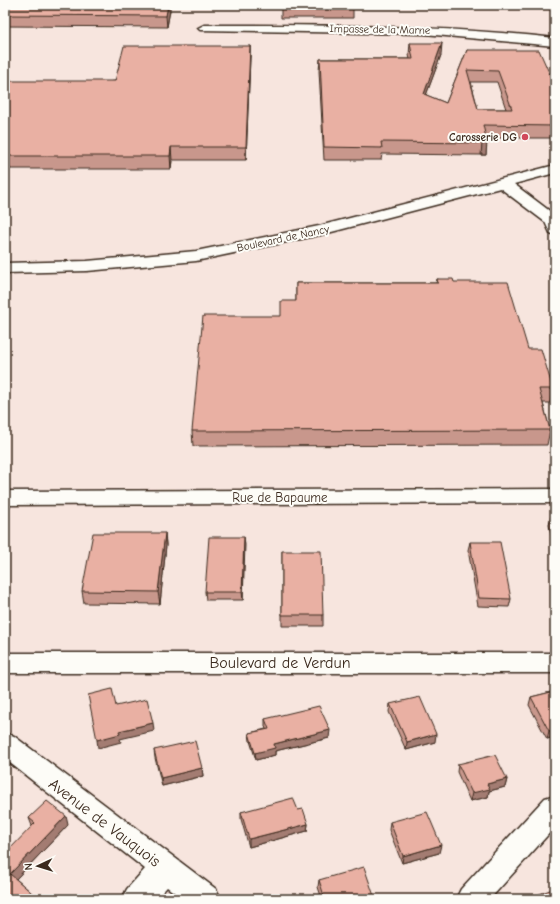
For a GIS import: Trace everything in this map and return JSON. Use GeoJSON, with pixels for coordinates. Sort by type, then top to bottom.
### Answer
{"type":"FeatureCollection","features":[{"type":"Feature","properties":{"kind":"street","name":"Impasse de la Marne"},"geometry":{"type":"LineString","coordinates":[[204,28],[429,30],[497,35],[555,42]]}},
{"type":"Feature","properties":{"kind":"street","name":"Boulevard de Nancy"},"geometry":{"type":"LineString","coordinates":[[5,268],[87,266],[196,256],[320,230],[555,169]]}},
{"type":"Feature","properties":{"kind":"street"},"geometry":{"type":"LineString","coordinates":[[502,182],[552,220],[555,230]]}},
{"type":"Feature","properties":{"kind":"street","name":"Rue de Bapaume"},"geometry":{"type":"LineString","coordinates":[[5,498],[555,496]]}},
{"type":"Feature","properties":{"kind":"street","name":"Boulevard de Verdun"},"geometry":{"type":"LineString","coordinates":[[5,663],[555,664]]}},
{"type":"Feature","properties":{"kind":"street","name":"Avenue de Vauquois"},"geometry":{"type":"LineString","coordinates":[[5,744],[206,899]]}},
{"type":"Feature","properties":{"kind":"street"},"geometry":{"type":"LineString","coordinates":[[471,899],[555,807]]}},
{"type":"Feature","properties":{"kind":"street"},"geometry":{"type":"LineString","coordinates":[[137,899],[165,868]]}},
{"type":"Feature","properties":{"kind":"building"},"geometry":{"type":"Polygon","coordinates":[[[5,5],[168,5],[166,16],[5,15],[5,5]]]}},
{"type":"Feature","properties":{"kind":"building"},"geometry":{"type":"Polygon","coordinates":[[[281,5],[353,5],[353,7],[281,7],[281,5]]]}},
{"type":"Feature","properties":{"kind":"building"},"geometry":{"type":"Polygon","coordinates":[[[410,43],[442,43],[424,94],[446,103],[467,50],[539,50],[555,86],[555,126],[483,125],[487,142],[482,143],[381,142],[382,148],[324,147],[320,59],[413,59],[410,43]],[[467,70],[478,109],[512,109],[498,71],[467,70]]]}},
{"type":"Feature","properties":{"kind":"building"},"geometry":{"type":"Polygon","coordinates":[[[124,46],[250,46],[246,147],[171,147],[170,156],[8,156],[5,163],[5,95],[11,81],[115,81],[124,46]]]}},
{"type":"Feature","properties":{"kind":"building"},"geometry":{"type":"Polygon","coordinates":[[[437,279],[453,279],[454,282],[508,282],[528,349],[541,349],[553,389],[539,389],[550,430],[192,431],[203,316],[281,316],[281,301],[296,301],[296,283],[438,283],[437,279]]]}},
{"type":"Feature","properties":{"kind":"building"},"geometry":{"type":"Polygon","coordinates":[[[551,517],[555,517],[555,534],[551,517]]]}},
{"type":"Feature","properties":{"kind":"building"},"geometry":{"type":"Polygon","coordinates":[[[93,533],[165,533],[158,592],[82,591],[93,533]]]}},
{"type":"Feature","properties":{"kind":"building"},"geometry":{"type":"Polygon","coordinates":[[[209,537],[244,537],[242,592],[205,592],[209,537]]]}},
{"type":"Feature","properties":{"kind":"building"},"geometry":{"type":"Polygon","coordinates":[[[470,542],[500,542],[511,599],[479,598],[470,542]]]}},
{"type":"Feature","properties":{"kind":"building"},"geometry":{"type":"Polygon","coordinates":[[[282,551],[321,551],[323,615],[282,615],[282,551]]]}},
{"type":"Feature","properties":{"kind":"building"},"geometry":{"type":"Polygon","coordinates":[[[112,689],[116,706],[147,699],[153,723],[119,731],[120,734],[97,740],[88,695],[112,689]]]}},
{"type":"Feature","properties":{"kind":"building"},"geometry":{"type":"Polygon","coordinates":[[[555,691],[555,729],[549,731],[531,697],[555,691]]]}},
{"type":"Feature","properties":{"kind":"building"},"geometry":{"type":"Polygon","coordinates":[[[420,697],[436,734],[407,742],[390,704],[420,697]]]}},
{"type":"Feature","properties":{"kind":"building"},"geometry":{"type":"Polygon","coordinates":[[[319,706],[330,730],[274,744],[275,748],[255,753],[249,733],[269,729],[265,719],[319,706]]]}},
{"type":"Feature","properties":{"kind":"building"},"geometry":{"type":"Polygon","coordinates":[[[195,741],[202,768],[161,778],[154,750],[195,741]]]}},
{"type":"Feature","properties":{"kind":"building"},"geometry":{"type":"Polygon","coordinates":[[[495,755],[507,779],[487,784],[490,789],[472,793],[458,764],[495,755]]]}},
{"type":"Feature","properties":{"kind":"building"},"geometry":{"type":"Polygon","coordinates":[[[293,798],[298,810],[303,809],[308,824],[249,839],[241,812],[293,798]]]}},
{"type":"Feature","properties":{"kind":"building"},"geometry":{"type":"Polygon","coordinates":[[[47,801],[66,816],[10,874],[32,893],[26,899],[5,899],[5,854],[35,823],[29,818],[47,801]]]}},
{"type":"Feature","properties":{"kind":"building"},"geometry":{"type":"Polygon","coordinates":[[[427,812],[441,845],[403,856],[390,822],[427,812]]]}},
{"type":"Feature","properties":{"kind":"building"},"geometry":{"type":"Polygon","coordinates":[[[364,867],[375,899],[325,899],[319,880],[364,867]]]}},
{"type":"Feature","properties":{"kind":"building"},"geometry":{"type":"Polygon","coordinates":[[[555,888],[555,899],[539,899],[537,895],[555,888]]]}},
{"type":"Feature","properties":{"kind":"place","name":"Carosserie DG"},"geometry":{"type":"Point","coordinates":[525,137]}}]}
